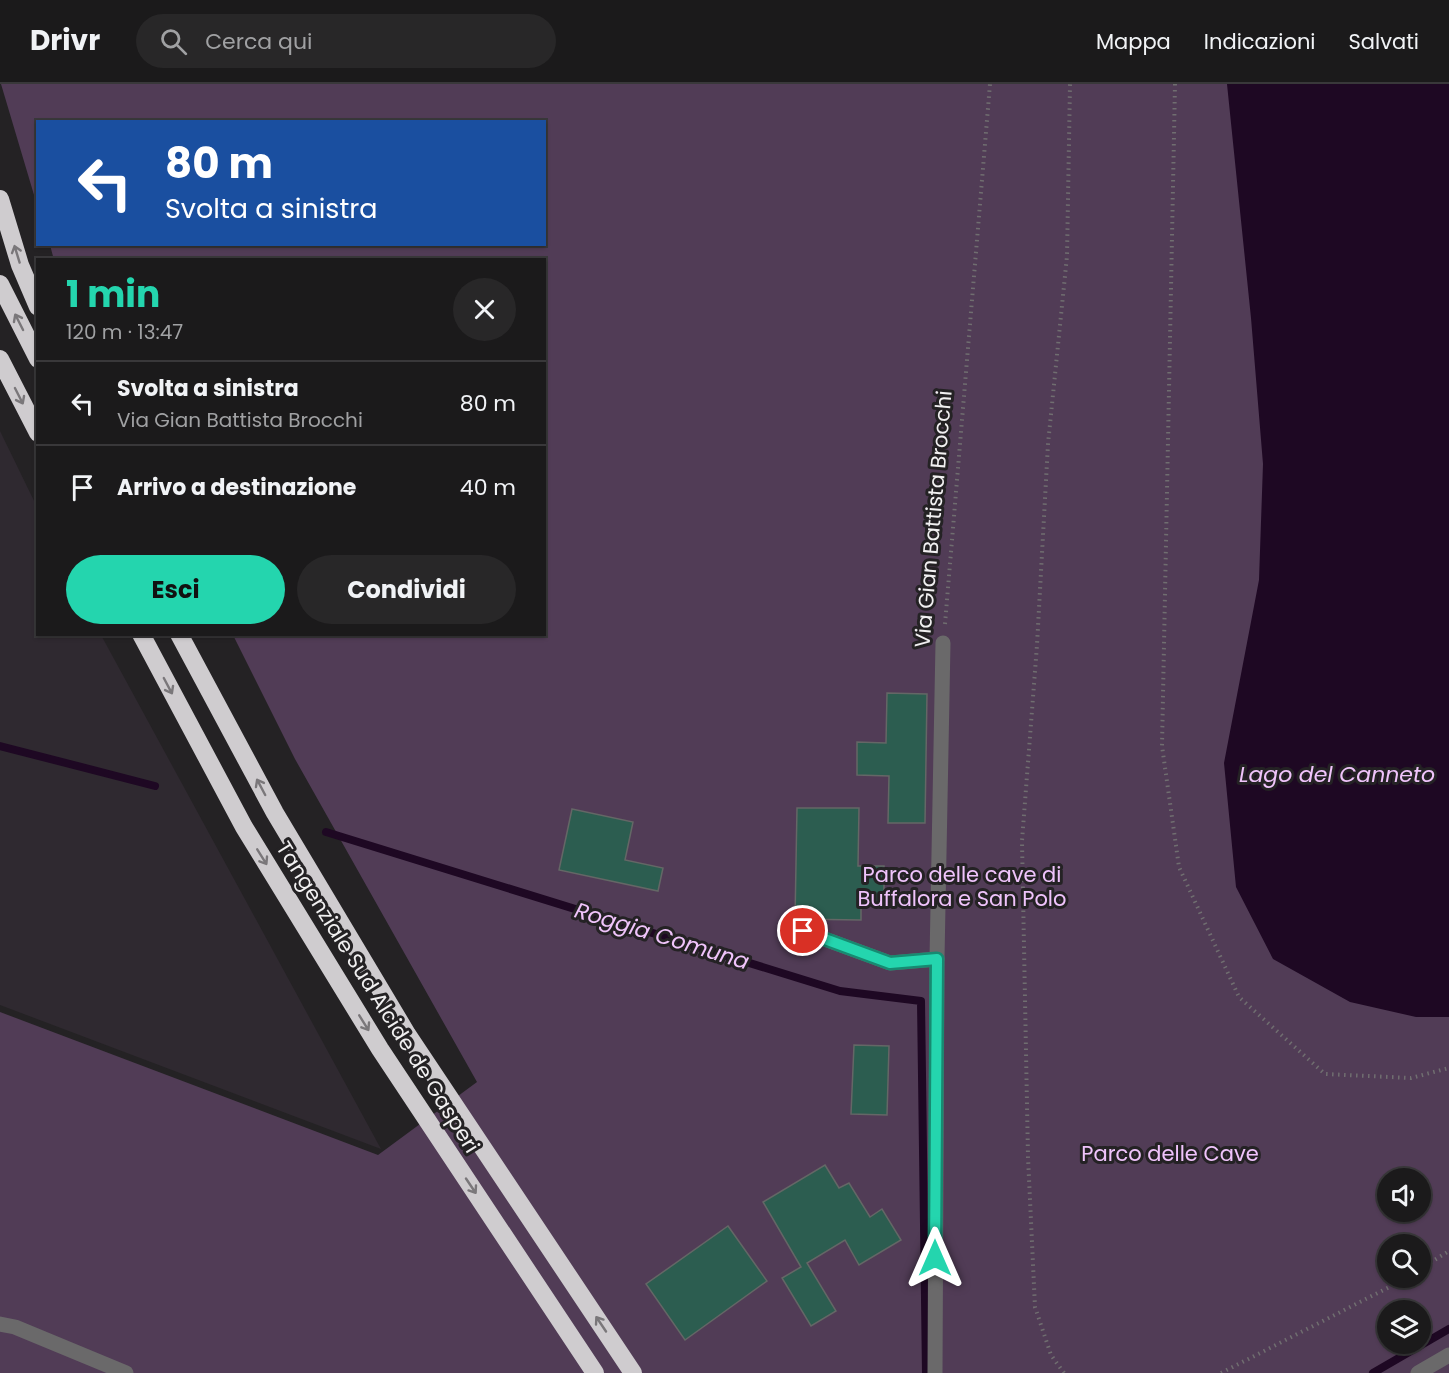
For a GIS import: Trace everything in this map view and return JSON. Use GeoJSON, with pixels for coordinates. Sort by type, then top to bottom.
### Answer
{"type":"FeatureCollection","features":[{"type":"Feature","properties":{"kind":"highway"},"geometry":{"type":"LineString","coordinates":[[0,200],[20,265],[36,302]]}},
{"type":"Feature","properties":{"kind":"highway"},"geometry":{"type":"LineString","coordinates":[[0,284],[36,355]]}},
{"type":"Feature","properties":{"kind":"highway"},"geometry":{"type":"LineString","coordinates":[[0,358],[36,429]]}},
{"type":"Feature","properties":{"kind":"highway","name":"Tangenziale Sud Alcide de Gasperi"},"geometry":{"type":"LineString","coordinates":[[142,636],[268,868],[380,1049],[595,1373]]}},
{"type":"Feature","properties":{"kind":"highway","name":"Tangenziale Sud Alcide de Gasperi"},"geometry":{"type":"LineString","coordinates":[[180,636],[275,813],[407,1034],[633,1373]]}},
{"type":"Feature","properties":{"kind":"street","name":"Via Gian Battista Brocchi"},"geometry":{"type":"LineString","coordinates":[[934,1373],[937,959],[943,644]]}},
{"type":"Feature","properties":{"kind":"street"},"geometry":{"type":"LineString","coordinates":[[803,931],[890,963],[937,959]]}},
{"type":"Feature","properties":{"kind":"street"},"geometry":{"type":"LineString","coordinates":[[0,1324],[15,1327],[126,1373]]}},
{"type":"Feature","properties":{"kind":"street"},"geometry":{"type":"LineString","coordinates":[[1419,1373],[1449,1355]]}},
{"type":"Feature","properties":{"kind":"path","name":"Via Gian Battista Brocchi"},"geometry":{"type":"LineString","coordinates":[[943,644],[990,84]]}},
{"type":"Feature","properties":{"kind":"path"},"geometry":{"type":"LineString","coordinates":[[1064,1373],[1051,1354],[1035,1307],[1028,1157],[1022,840],[1037,645],[1048,444],[1067,256],[1070,84]]}},
{"type":"Feature","properties":{"kind":"path"},"geometry":{"type":"LineString","coordinates":[[1175,84],[1162,746],[1179,867],[1239,997],[1325,1074],[1411,1078],[1449,1068]]}},
{"type":"Feature","properties":{"kind":"path"},"geometry":{"type":"LineString","coordinates":[[1431,1262],[1449,1251]]}},
{"type":"Feature","properties":{"kind":"path"},"geometry":{"type":"LineString","coordinates":[[1221,1373],[1387,1288]]}},
{"type":"Feature","properties":{"kind":"shaded area"},"geometry":{"type":"Polygon","coordinates":[[[0,431],[36,505],[36,636],[102,636],[381,1149],[0,1005],[0,431]]]}},
{"type":"Feature","properties":{"kind":"green space","name":"Parco delle cave di Buffalora e San Polo"},"geometry":{"type":"Polygon","coordinates":[[[1,84],[1449,84],[1449,1373],[0,1373],[0,1012],[378,1155],[477,1082],[295,759],[234,636],[546,636],[546,258],[53,258],[50,246],[546,246],[546,120],[36,120],[36,202],[1,84]]]}},
{"type":"Feature","properties":{"kind":"water","name":"Lago del Canneto"},"geometry":{"type":"Polygon","coordinates":[[[1227,84],[1449,84],[1449,1017],[1416,1017],[1350,1002],[1273,959],[1236,887],[1224,763],[1259,580],[1263,464],[1251,318],[1227,84]]]}},
{"type":"Feature","properties":{"kind":"building"},"geometry":{"type":"Polygon","coordinates":[[[887,693],[927,694],[925,823],[888,823],[889,776],[857,775],[857,742],[886,743],[887,693]]]}},
{"type":"Feature","properties":{"kind":"building"},"geometry":{"type":"Polygon","coordinates":[[[797,808],[859,808],[858,866],[884,866],[884,903],[861,903],[861,920],[795,919],[797,808]]]}},
{"type":"Feature","properties":{"kind":"building"},"geometry":{"type":"Polygon","coordinates":[[[572,809],[633,822],[625,860],[663,868],[658,891],[559,870],[572,809]]]}},
{"type":"Feature","properties":{"kind":"building"},"geometry":{"type":"Polygon","coordinates":[[[854,1045],[889,1046],[887,1115],[851,1114],[854,1045]]]}},
{"type":"Feature","properties":{"kind":"building"},"geometry":{"type":"Polygon","coordinates":[[[825,1165],[839,1188],[849,1183],[870,1217],[882,1209],[901,1240],[859,1265],[845,1240],[807,1263],[836,1311],[811,1326],[782,1278],[801,1267],[763,1202],[825,1165]]]}},
{"type":"Feature","properties":{"kind":"building"},"geometry":{"type":"Polygon","coordinates":[[[728,1226],[767,1281],[685,1340],[646,1284],[728,1226]]]}},
{"type":"Feature","properties":{"kind":"waterway","name":"Roggia Comuna"},"geometry":{"type":"LineString","coordinates":[[0,746],[155,786]]}},
{"type":"Feature","properties":{"kind":"waterway","name":"Roggia Comuna"},"geometry":{"type":"LineString","coordinates":[[326,832],[840,991],[921,1001],[926,1373]]}},
{"type":"Feature","properties":{"kind":"waterway","name":"Roggia Comuna"},"geometry":{"type":"LineString","coordinates":[[1373,1373],[1449,1329]]}},
{"type":"Feature","properties":{"kind":"route"},"geometry":{"type":"LineString","coordinates":[[803,931],[890,963],[937,959],[935,1258]]}},
{"type":"Feature","properties":{"kind":"park label","name":"Parco delle Cave"},"geometry":{"type":"Point","coordinates":[1170,1153]}}]}
